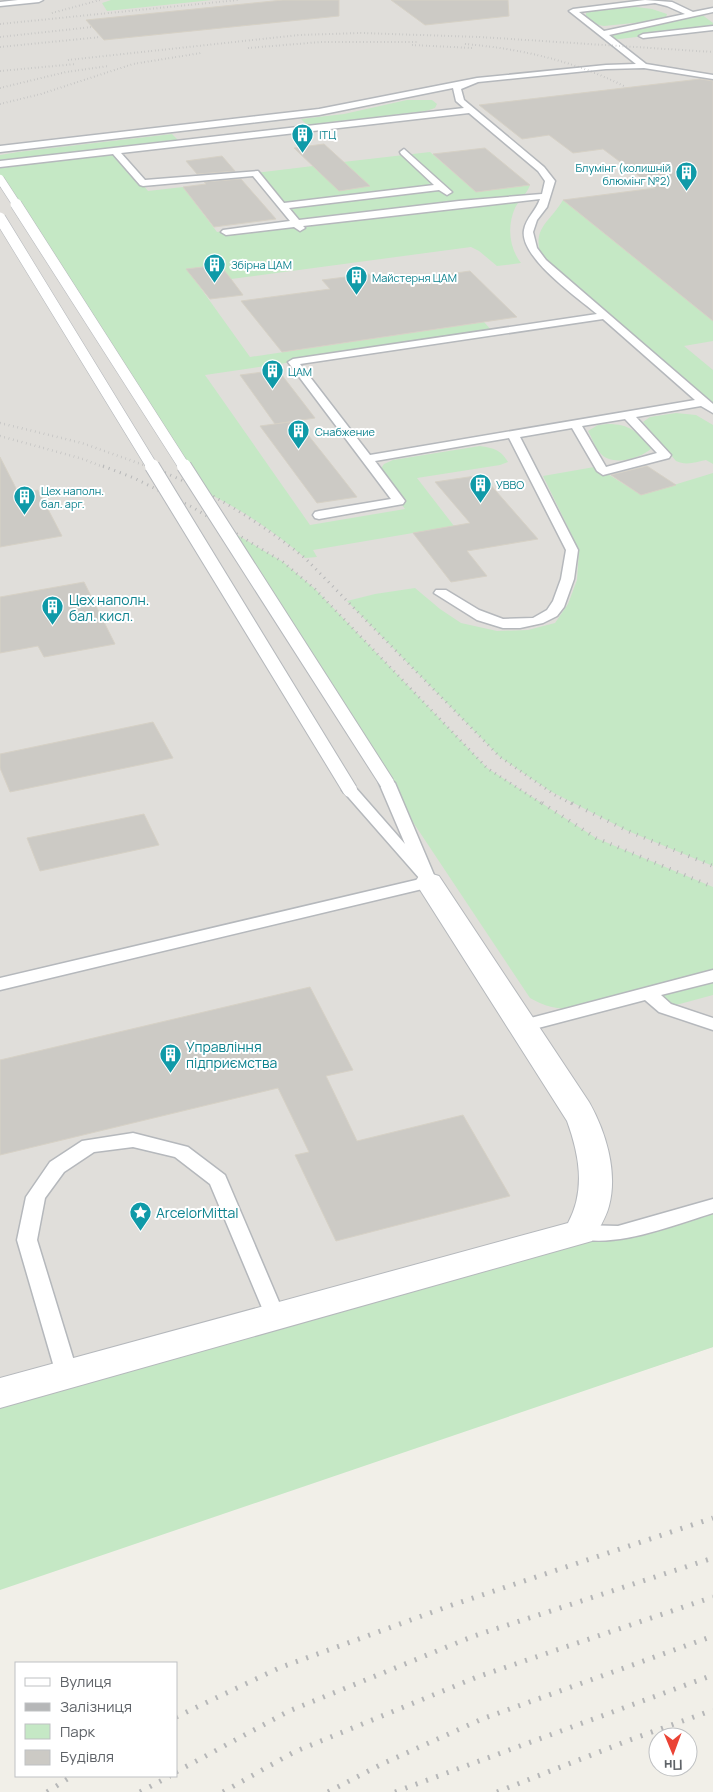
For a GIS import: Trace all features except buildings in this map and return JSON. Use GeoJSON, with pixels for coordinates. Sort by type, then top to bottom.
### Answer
{"type":"FeatureCollection","features":[{"type":"Feature","properties":{"kind":"street"},"geometry":{"type":"LineString","coordinates":[[0,1393],[580,1232],[593,1206],[597,1177],[587,1130],[578,1110],[429,882]]}},
{"type":"Feature","properties":{"kind":"lane"},"geometry":{"type":"LineString","coordinates":[[0,4],[39,0]]}},
{"type":"Feature","properties":{"kind":"lane"},"geometry":{"type":"LineString","coordinates":[[644,66],[573,12],[655,1],[698,14],[713,23]]}},
{"type":"Feature","properties":{"kind":"lane"},"geometry":{"type":"LineString","coordinates":[[603,34],[713,10]]}},
{"type":"Feature","properties":{"kind":"lane"},"geometry":{"type":"LineString","coordinates":[[639,37],[713,28]]}},
{"type":"Feature","properties":{"kind":"lane"},"geometry":{"type":"LineString","coordinates":[[611,40],[620,39]]}},
{"type":"Feature","properties":{"kind":"lane"},"geometry":{"type":"LineString","coordinates":[[0,149],[319,112],[502,77],[598,67],[644,66],[713,77]]}},
{"type":"Feature","properties":{"kind":"lane"},"geometry":{"type":"LineString","coordinates":[[467,83],[458,88],[457,93],[460,101],[541,169],[550,181],[542,207],[532,220],[528,232],[532,248],[543,262],[709,406]]}},
{"type":"Feature","properties":{"kind":"lane"},"geometry":{"type":"LineString","coordinates":[[0,164],[218,137],[470,110]]}},
{"type":"Feature","properties":{"kind":"lane"},"geometry":{"type":"LineString","coordinates":[[115,151],[143,183],[255,172],[303,232]]}},
{"type":"Feature","properties":{"kind":"lane"},"geometry":{"type":"LineString","coordinates":[[404,152],[459,204]]}},
{"type":"Feature","properties":{"kind":"lane"},"geometry":{"type":"LineString","coordinates":[[0,179],[387,783],[429,882]]}},
{"type":"Feature","properties":{"kind":"lane"},"geometry":{"type":"LineString","coordinates":[[282,206],[441,187]]}},
{"type":"Feature","properties":{"kind":"lane"},"geometry":{"type":"LineString","coordinates":[[226,232],[296,222],[546,196]]}},
{"type":"Feature","properties":{"kind":"lane"},"geometry":{"type":"LineString","coordinates":[[0,218],[350,790],[429,882]]}},
{"type":"Feature","properties":{"kind":"lane"},"geometry":{"type":"LineString","coordinates":[[320,515],[399,501],[293,362],[605,316]]}},
{"type":"Feature","properties":{"kind":"lane"},"geometry":{"type":"LineString","coordinates":[[368,459],[628,415],[709,406]]}},
{"type":"Feature","properties":{"kind":"lane"},"geometry":{"type":"LineString","coordinates":[[576,424],[603,470],[664,456],[628,415]]}},
{"type":"Feature","properties":{"kind":"lane"},"geometry":{"type":"LineString","coordinates":[[442,592],[481,617],[510,625],[539,620],[550,614],[557,607],[571,564],[572,550],[513,434]]}},
{"type":"Feature","properties":{"kind":"lane"},"geometry":{"type":"LineString","coordinates":[[0,984],[429,882]]}},
{"type":"Feature","properties":{"kind":"lane"},"geometry":{"type":"LineString","coordinates":[[523,1026],[713,976]]}},
{"type":"Feature","properties":{"kind":"lane"},"geometry":{"type":"LineString","coordinates":[[648,993],[665,1008],[713,1024]]}},
{"type":"Feature","properties":{"kind":"lane"},"geometry":{"type":"LineString","coordinates":[[67,1374],[27,1240],[36,1198],[57,1167],[89,1146],[133,1140],[181,1152],[218,1180],[275,1316]]}},
{"type":"Feature","properties":{"kind":"lane"},"geometry":{"type":"LineString","coordinates":[[580,1232],[618,1233],[713,1206]]}},
{"type":"Feature","properties":{"kind":"shaded area"},"geometry":{"type":"Polygon","coordinates":[[[0,0],[713,0],[713,1347],[0,1584],[0,0]]]}},
{"type":"Feature","properties":{"kind":"green space"},"geometry":{"type":"Polygon","coordinates":[[[111,0],[212,0],[107,11],[102,3],[111,0]]]}},
{"type":"Feature","properties":{"kind":"green space"},"geometry":{"type":"Polygon","coordinates":[[[636,7],[652,9],[667,14],[666,17],[643,22],[604,26],[598,25],[586,17],[586,13],[593,11],[636,7]]]}},
{"type":"Feature","properties":{"kind":"green space"},"geometry":{"type":"Polygon","coordinates":[[[701,14],[713,23],[713,28],[611,40],[603,34],[701,14]]]}},
{"type":"Feature","properties":{"kind":"green space"},"geometry":{"type":"Polygon","coordinates":[[[407,100],[432,100],[437,104],[435,108],[426,111],[307,125],[301,119],[344,114],[407,100]]]}},
{"type":"Feature","properties":{"kind":"green space"},"geometry":{"type":"Polygon","coordinates":[[[172,134],[178,140],[0,161],[0,155],[18,152],[172,134]]]}},
{"type":"Feature","properties":{"kind":"green space"},"geometry":{"type":"Polygon","coordinates":[[[115,151],[148,191],[183,187],[217,232],[296,222],[255,173],[313,166],[340,191],[370,186],[343,162],[430,152],[476,192],[530,185],[515,208],[510,229],[514,251],[521,263],[497,266],[471,247],[231,279],[220,265],[187,269],[250,357],[484,322],[493,332],[205,375],[310,525],[405,509],[378,473],[384,464],[393,460],[480,446],[497,450],[508,462],[500,465],[417,478],[454,526],[313,550],[317,557],[305,558],[254,520],[227,503],[199,489],[0,179],[0,164],[115,151]]]}},
{"type":"Feature","properties":{"kind":"green space"},"geometry":{"type":"Polygon","coordinates":[[[563,200],[713,321],[713,341],[684,346],[713,370],[713,410],[543,262],[540,251],[540,234],[542,228],[563,200]]]}},
{"type":"Feature","properties":{"kind":"green space"},"geometry":{"type":"Polygon","coordinates":[[[676,413],[696,415],[713,425],[713,464],[706,460],[695,463],[676,461],[643,422],[650,417],[676,413]]]}},
{"type":"Feature","properties":{"kind":"green space"},"geometry":{"type":"Polygon","coordinates":[[[608,424],[628,427],[652,448],[641,455],[626,460],[612,460],[605,457],[598,451],[588,431],[598,425],[608,424]]]}},
{"type":"Feature","properties":{"kind":"green space"},"geometry":{"type":"Polygon","coordinates":[[[600,466],[603,471],[641,495],[713,473],[713,866],[628,831],[550,791],[500,757],[347,601],[375,594],[415,588],[440,609],[461,623],[497,631],[528,630],[555,623],[568,604],[577,580],[579,550],[543,476],[600,466]]]}},
{"type":"Feature","properties":{"kind":"green space"},"geometry":{"type":"Polygon","coordinates":[[[222,526],[283,562],[315,589],[487,768],[596,838],[713,887],[713,995],[665,1008],[647,993],[603,1005],[574,1009],[545,1005],[530,998],[387,783],[222,526]]]}},
{"type":"Feature","properties":{"kind":"green space"},"geometry":{"type":"Polygon","coordinates":[[[713,1206],[713,1347],[0,1590],[0,1393],[618,1233],[713,1206]]]}},
{"type":"Feature","properties":{"kind":"railway"},"geometry":{"type":"LineString","coordinates":[[52,13],[100,0]]}},
{"type":"Feature","properties":{"kind":"railway"},"geometry":{"type":"LineString","coordinates":[[0,24],[238,0]]}},
{"type":"Feature","properties":{"kind":"railway"},"geometry":{"type":"LineString","coordinates":[[0,37],[92,27]]}},
{"type":"Feature","properties":{"kind":"railway"},"geometry":{"type":"LineString","coordinates":[[68,60],[299,35],[361,33],[480,37],[713,52]]}},
{"type":"Feature","properties":{"kind":"railway"},"geometry":{"type":"LineString","coordinates":[[0,47],[101,37]]}},
{"type":"Feature","properties":{"kind":"railway"},"geometry":{"type":"LineString","coordinates":[[248,48],[321,42],[418,42]]}},
{"type":"Feature","properties":{"kind":"railway"},"geometry":{"type":"LineString","coordinates":[[465,44],[507,49],[568,63],[626,87]]}},
{"type":"Feature","properties":{"kind":"railway"},"geometry":{"type":"LineString","coordinates":[[412,45],[472,48]]}},
{"type":"Feature","properties":{"kind":"railway"},"geometry":{"type":"LineString","coordinates":[[0,104],[41,94],[133,64],[201,53]]}},
{"type":"Feature","properties":{"kind":"railway"},"geometry":{"type":"LineString","coordinates":[[0,71],[76,64]]}},
{"type":"Feature","properties":{"kind":"railway"},"geometry":{"type":"LineString","coordinates":[[0,88],[66,72],[108,66]]}},
{"type":"Feature","properties":{"kind":"railway"},"geometry":{"type":"LineString","coordinates":[[0,423],[82,443],[152,468]]}},
{"type":"Feature","properties":{"kind":"railway"},"geometry":{"type":"LineString","coordinates":[[0,436],[83,459],[106,468]]}},
{"type":"Feature","properties":{"kind":"railway"},"geometry":{"type":"LineString","coordinates":[[103,466],[134,478],[192,507],[283,562],[315,589],[487,768],[544,805]]}},
{"type":"Feature","properties":{"kind":"railway"},"geometry":{"type":"LineString","coordinates":[[148,466],[190,484],[230,506],[250,518],[305,558],[500,757],[555,795],[574,805]]}},
{"type":"Feature","properties":{"kind":"railway"},"geometry":{"type":"LineString","coordinates":[[542,803],[596,838],[713,887]]}},
{"type":"Feature","properties":{"kind":"railway"},"geometry":{"type":"LineString","coordinates":[[572,803],[628,831],[713,866]]}},
{"type":"Feature","properties":{"kind":"railway"},"geometry":{"type":"LineString","coordinates":[[178,1716],[279,1668],[452,1605],[713,1518]]}},
{"type":"Feature","properties":{"kind":"railway"},"geometry":{"type":"LineString","coordinates":[[178,1771],[289,1711],[474,1636],[713,1558]]}},
{"type":"Feature","properties":{"kind":"railway"},"geometry":{"type":"LineString","coordinates":[[223,1792],[294,1752],[477,1677],[713,1597]]}},
{"type":"Feature","properties":{"kind":"railway"},"geometry":{"type":"LineString","coordinates":[[328,1792],[382,1764],[482,1719],[713,1636]]}},
{"type":"Feature","properties":{"kind":"railway"},"geometry":{"type":"LineString","coordinates":[[395,1792],[713,1675]]}},
{"type":"Feature","properties":{"kind":"railway"},"geometry":{"type":"LineString","coordinates":[[497,1792],[627,1741],[713,1710]]}},
{"type":"Feature","properties":{"kind":"railway"},"geometry":{"type":"LineString","coordinates":[[47,1792],[70,1777]]}},
{"type":"Feature","properties":{"kind":"railway"},"geometry":{"type":"LineString","coordinates":[[140,1792],[168,1777]]}},
{"type":"Feature","properties":{"kind":"place","name":"ІТЦ"},"geometry":{"type":"Point","coordinates":[303,153]}},
{"type":"Feature","properties":{"kind":"place","name":"Блумінг (колишній блюмінг №2)"},"geometry":{"type":"Point","coordinates":[687,192]}},
{"type":"Feature","properties":{"kind":"place","name":"Збірна ЦАМ"},"geometry":{"type":"Point","coordinates":[215,283]}},
{"type":"Feature","properties":{"kind":"place","name":"Майстерня ЦАМ"},"geometry":{"type":"Point","coordinates":[356,296]}},
{"type":"Feature","properties":{"kind":"place","name":"ЦАМ"},"geometry":{"type":"Point","coordinates":[272,390]}},
{"type":"Feature","properties":{"kind":"place","name":"Снабжение"},"geometry":{"type":"Point","coordinates":[299,450]}},
{"type":"Feature","properties":{"kind":"place","name":"УВВО"},"geometry":{"type":"Point","coordinates":[480,503]}},
{"type":"Feature","properties":{"kind":"place","name":"Цех наполн. бал. арг."},"geometry":{"type":"Point","coordinates":[25,515]}},
{"type":"Feature","properties":{"kind":"place","name":"Цех наполн. бал. кисл."},"geometry":{"type":"Point","coordinates":[53,626]}},
{"type":"Feature","properties":{"kind":"place","name":"Управління підприємства"},"geometry":{"type":"Point","coordinates":[170,1073]}},
{"type":"Feature","properties":{"kind":"place","name":"ArcelorMittal"},"geometry":{"type":"Point","coordinates":[140,1231]}}]}
